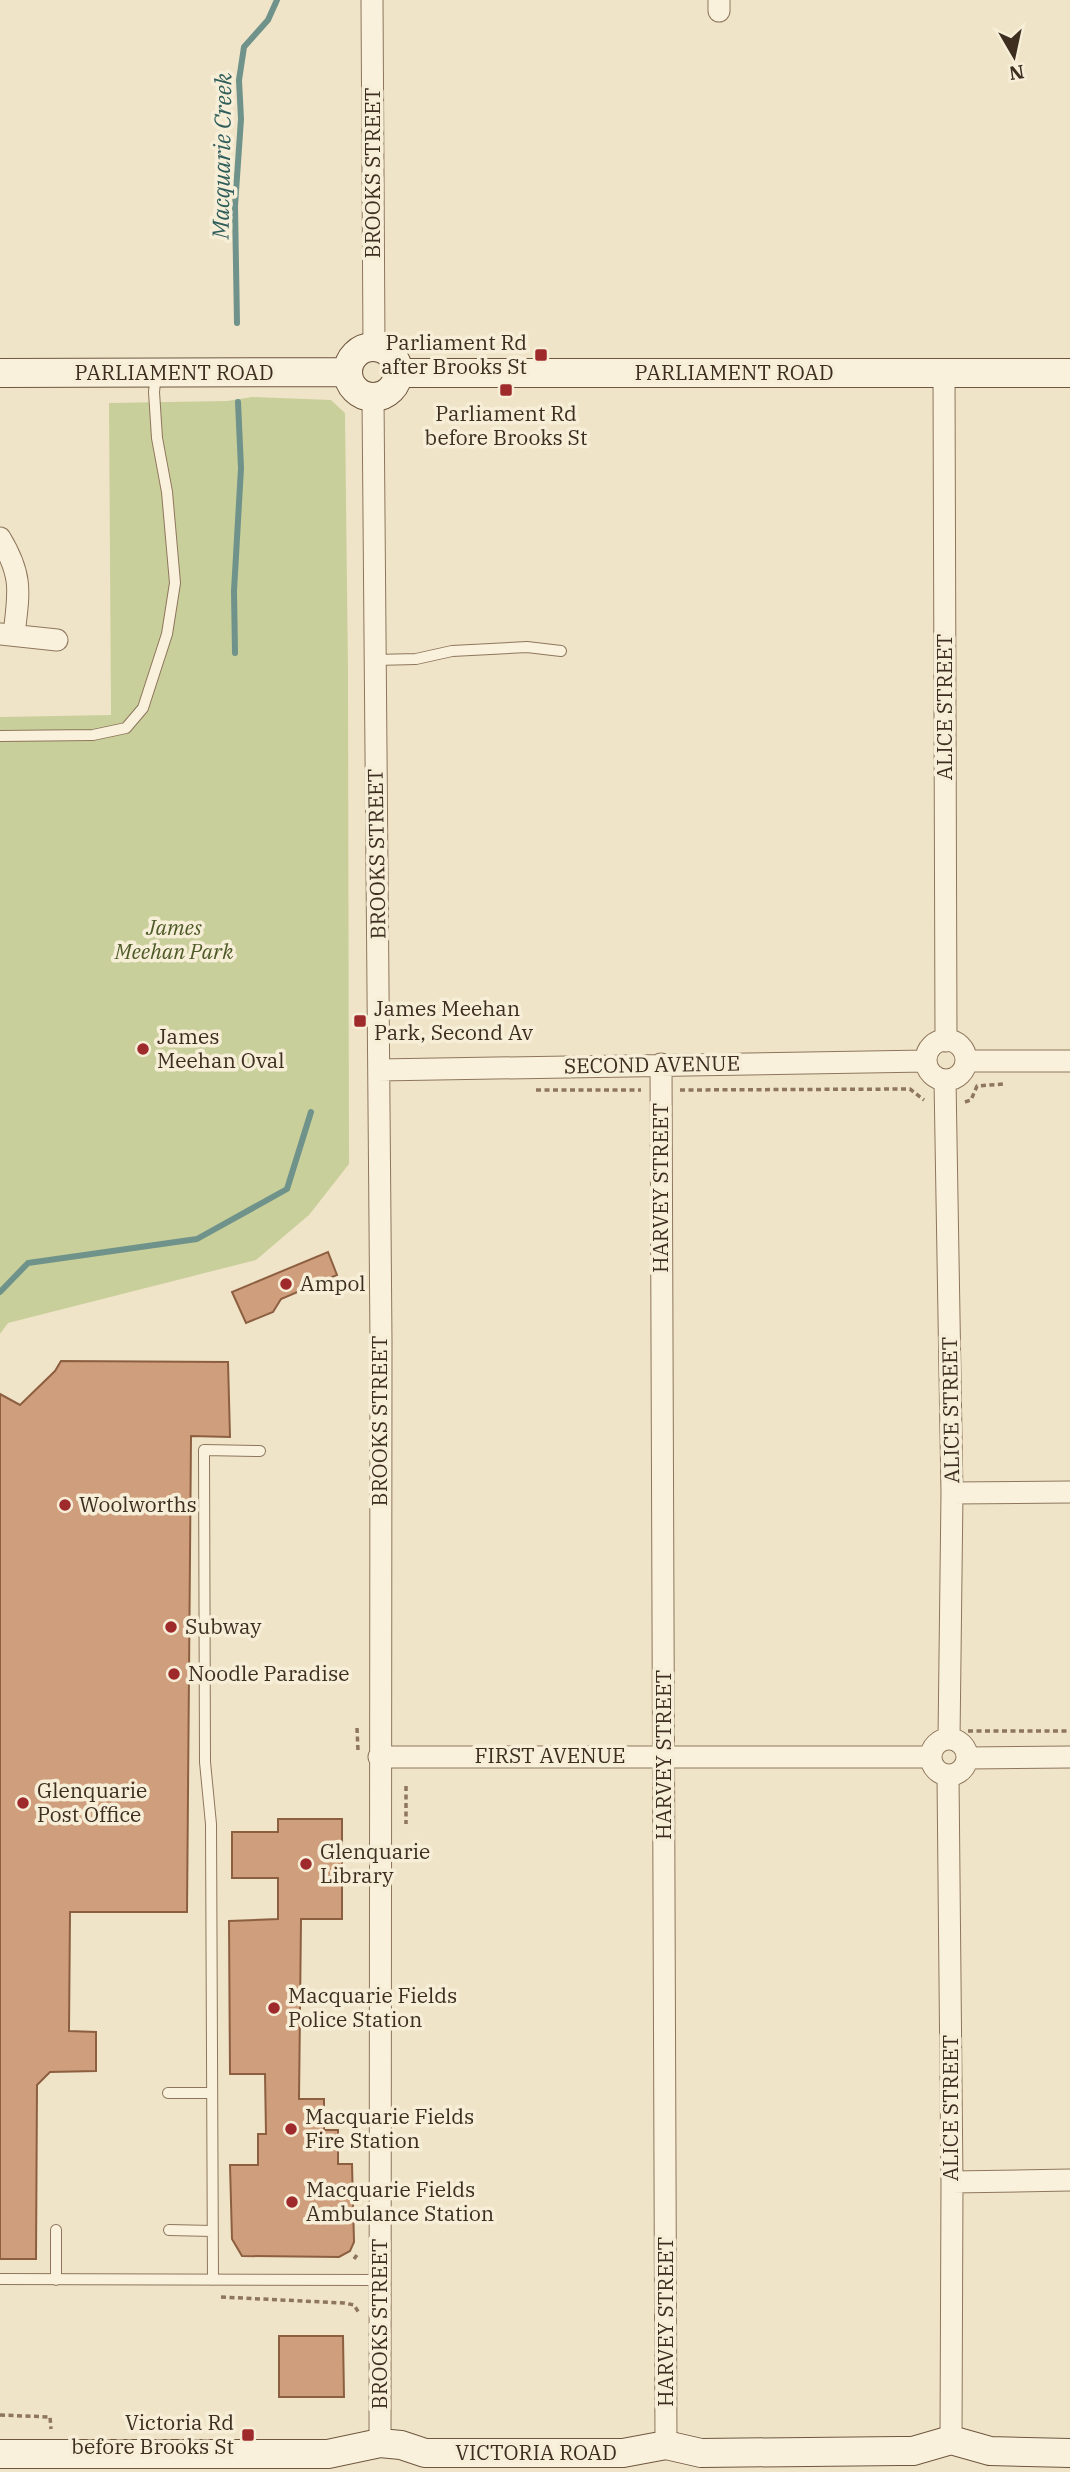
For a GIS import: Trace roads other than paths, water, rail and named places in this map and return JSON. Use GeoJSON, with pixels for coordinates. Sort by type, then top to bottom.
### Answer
{"type":"FeatureCollection","features":[{"type":"Feature","properties":{"kind":"street","name":"BROOKS STREET"},"geometry":{"type":"LineString","coordinates":[[372,0],[374,347]]}},
{"type":"Feature","properties":{"kind":"street"},"geometry":{"type":"LineString","coordinates":[[374,347],[384,349],[392,355],[399,373],[397,383],[391,390],[383,396],[373,398],[355,390],[348,372],[350,362],[356,354],[374,347]]}},
{"type":"Feature","properties":{"kind":"street","name":"PARLIAMENT ROAD"},"geometry":{"type":"LineString","coordinates":[[0,373],[348,372]]}},
{"type":"Feature","properties":{"kind":"street","name":"PARLIAMENT ROAD"},"geometry":{"type":"LineString","coordinates":[[399,373],[1070,373]]}},
{"type":"Feature","properties":{"kind":"street","name":"ALICE STREET"},"geometry":{"type":"LineString","coordinates":[[944,374],[946,1041]]}},
{"type":"Feature","properties":{"kind":"street","name":"BROOKS STREET"},"geometry":{"type":"LineString","coordinates":[[373,398],[379,1070],[380,2443]]}},
{"type":"Feature","properties":{"kind":"street"},"geometry":{"type":"LineString","coordinates":[[0,538],[16,569],[19,591],[7,634],[57,640]]}},
{"type":"Feature","properties":{"kind":"street"},"geometry":{"type":"LineString","coordinates":[[946,1041],[960,1047],[966,1060],[959,1075],[945,1080],[932,1074],[926,1060],[932,1046],[946,1041]]}},
{"type":"Feature","properties":{"kind":"street","name":"SECOND AVENUE"},"geometry":{"type":"LineString","coordinates":[[379,1070],[926,1060]]}},
{"type":"Feature","properties":{"kind":"street"},"geometry":{"type":"LineString","coordinates":[[966,1060],[1070,1061]]}},
{"type":"Feature","properties":{"kind":"street","name":"HARVEY STREET"},"geometry":{"type":"LineString","coordinates":[[661,1064],[666,2445]]}},
{"type":"Feature","properties":{"kind":"street","name":"ALICE STREET"},"geometry":{"type":"LineString","coordinates":[[945,1080],[958,1735]]}},
{"type":"Feature","properties":{"kind":"street"},"geometry":{"type":"LineString","coordinates":[[952,1493],[1070,1492]]}},
{"type":"Feature","properties":{"kind":"street"},"geometry":{"type":"LineString","coordinates":[[958,1735],[967,1758],[962,1770],[948,1776],[936,1770],[931,1757],[936,1744],[958,1735]]}},
{"type":"Feature","properties":{"kind":"street","name":"FIRST AVENUE"},"geometry":{"type":"LineString","coordinates":[[379,1756],[931,1757]]}},
{"type":"Feature","properties":{"kind":"street"},"geometry":{"type":"LineString","coordinates":[[967,1758],[1070,1757]]}},
{"type":"Feature","properties":{"kind":"street","name":"ALICE STREET"},"geometry":{"type":"LineString","coordinates":[[948,1776],[952,2182],[951,2440]]}},
{"type":"Feature","properties":{"kind":"street"},"geometry":{"type":"LineString","coordinates":[[952,2182],[1070,2180]]}},
{"type":"Feature","properties":{"kind":"street"},"geometry":{"type":"LineString","coordinates":[[951,2440],[990,2451],[1070,2453]]}},
{"type":"Feature","properties":{"kind":"street","name":"VICTORIA ROAD"},"geometry":{"type":"LineString","coordinates":[[0,2454],[328,2454],[380,2443],[434,2453],[624,2453],[666,2445],[701,2453],[913,2451],[951,2440]]}},
{"type":"Feature","properties":{"kind":"lane"},"geometry":{"type":"LineString","coordinates":[[0,736],[93,735],[126,728],[143,708],[167,634],[175,583],[167,492],[157,439],[154,393],[156,373]]}},
{"type":"Feature","properties":{"kind":"lane"},"geometry":{"type":"LineString","coordinates":[[375,660],[416,659],[452,651],[527,647],[561,651]]}},
{"type":"Feature","properties":{"kind":"lane"},"geometry":{"type":"LineString","coordinates":[[213,2280],[211,1824],[205,1762],[204,1450],[260,1451]]}},
{"type":"Feature","properties":{"kind":"lane"},"geometry":{"type":"LineString","coordinates":[[168,2093],[212,2093]]}},
{"type":"Feature","properties":{"kind":"lane"},"geometry":{"type":"LineString","coordinates":[[56,2230],[56,2280]]}},
{"type":"Feature","properties":{"kind":"lane"},"geometry":{"type":"LineString","coordinates":[[169,2230],[212,2231]]}},
{"type":"Feature","properties":{"kind":"lane"},"geometry":{"type":"LineString","coordinates":[[0,2279],[380,2280]]}},
{"type":"Feature","properties":{"kind":"waterway","name":"Macquarie Creek"},"geometry":{"type":"LineString","coordinates":[[237,323],[235,206],[241,119],[239,80],[244,47],[268,20],[277,0]]}},
{"type":"Feature","properties":{"kind":"waterway","name":"Macquarie Creek"},"geometry":{"type":"LineString","coordinates":[[235,653],[234,591],[241,468],[238,402]]}},
{"type":"Feature","properties":{"kind":"waterway","name":"Macquarie Creek"},"geometry":{"type":"LineString","coordinates":[[0,1292],[28,1263],[197,1239],[287,1189],[311,1112]]}},
{"type":"Feature","properties":{"kind":"place","name":"Parliament Rd after Brooks St"},"geometry":{"type":"Point","coordinates":[541,355]}},
{"type":"Feature","properties":{"kind":"place","name":"Parliament Rd before Brooks St"},"geometry":{"type":"Point","coordinates":[506,390]}},
{"type":"Feature","properties":{"kind":"place","name":"James Meehan Park, Second Av"},"geometry":{"type":"Point","coordinates":[360,1021]}},
{"type":"Feature","properties":{"kind":"place","name":"James Meehan Oval"},"geometry":{"type":"Point","coordinates":[143,1049]}},
{"type":"Feature","properties":{"kind":"place","name":"Ampol"},"geometry":{"type":"Point","coordinates":[286,1284]}},
{"type":"Feature","properties":{"kind":"place","name":"Woolworths"},"geometry":{"type":"Point","coordinates":[65,1505]}},
{"type":"Feature","properties":{"kind":"place","name":"Subway"},"geometry":{"type":"Point","coordinates":[171,1627]}},
{"type":"Feature","properties":{"kind":"place","name":"Noodle Paradise"},"geometry":{"type":"Point","coordinates":[174,1674]}},
{"type":"Feature","properties":{"kind":"place","name":"Glenquarie Post Office"},"geometry":{"type":"Point","coordinates":[23,1803]}},
{"type":"Feature","properties":{"kind":"place","name":"Glenquarie Library"},"geometry":{"type":"Point","coordinates":[306,1864]}},
{"type":"Feature","properties":{"kind":"place","name":"Macquarie Fields Police Station"},"geometry":{"type":"Point","coordinates":[274,2008]}},
{"type":"Feature","properties":{"kind":"place","name":"Macquarie Fields Fire Station"},"geometry":{"type":"Point","coordinates":[291,2129]}},
{"type":"Feature","properties":{"kind":"place","name":"Macquarie Fields Ambulance Station"},"geometry":{"type":"Point","coordinates":[292,2202]}},
{"type":"Feature","properties":{"kind":"place","name":"Victoria Rd before Brooks St"},"geometry":{"type":"Point","coordinates":[248,2435]}},
{"type":"Feature","properties":{"kind":"park label","name":"James Meehan Park"},"geometry":{"type":"Point","coordinates":[174,940]}}]}
